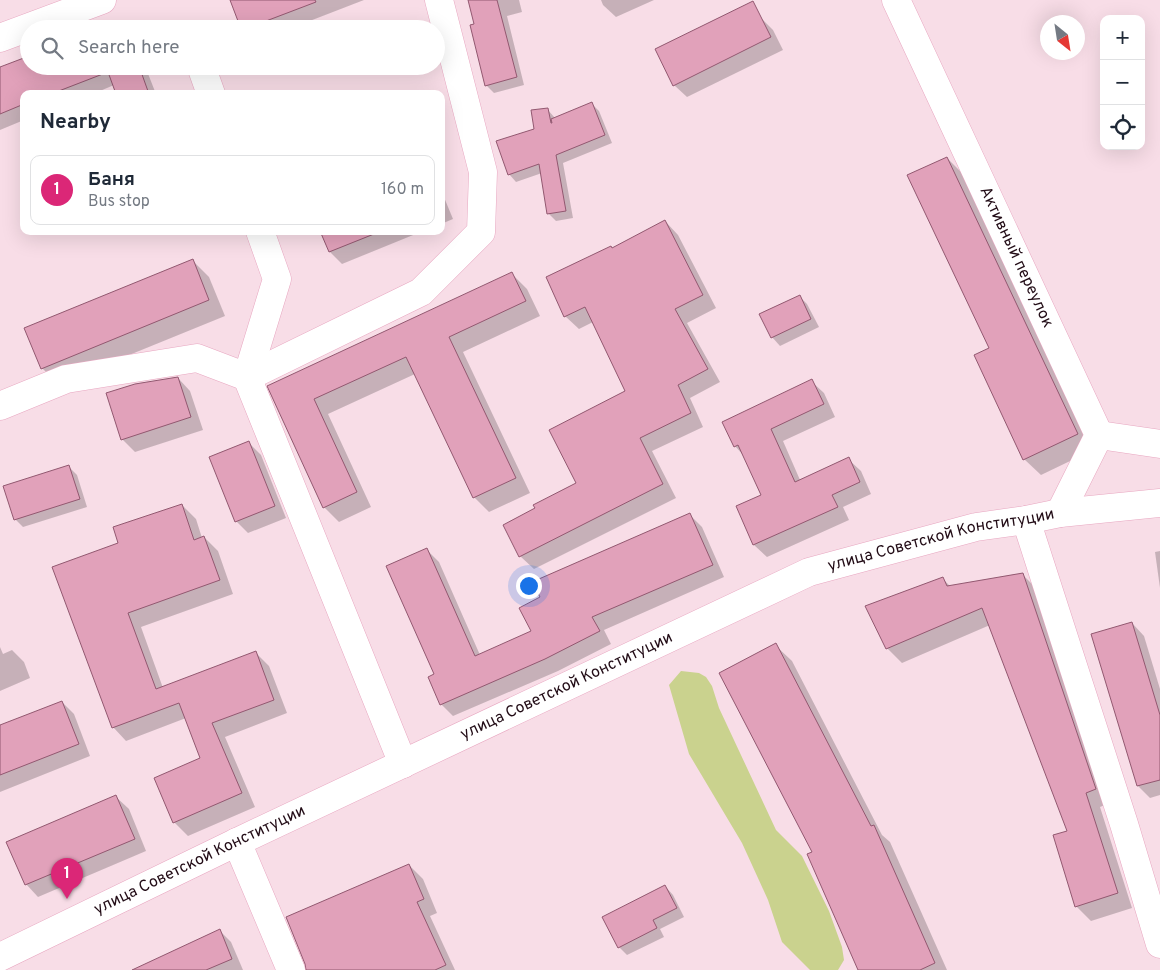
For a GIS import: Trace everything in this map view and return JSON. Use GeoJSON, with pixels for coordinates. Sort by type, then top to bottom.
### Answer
{"type":"FeatureCollection","features":[{"type":"Feature","properties":{"kind":"street"},"geometry":{"type":"LineString","coordinates":[[48,20],[102,0]]}},
{"type":"Feature","properties":{"kind":"street"},"geometry":{"type":"LineString","coordinates":[[439,0],[444,20]]}},
{"type":"Feature","properties":{"kind":"street","name":"Активный переулок"},"geometry":{"type":"LineString","coordinates":[[896,0],[1099,435]]}},
{"type":"Feature","properties":{"kind":"street"},"geometry":{"type":"LineString","coordinates":[[0,406],[66,379],[197,358],[247,377],[421,292],[481,232],[483,172],[445,23]]}},
{"type":"Feature","properties":{"kind":"street"},"geometry":{"type":"LineString","coordinates":[[0,38],[20,31]]}},
{"type":"Feature","properties":{"kind":"street"},"geometry":{"type":"LineString","coordinates":[[204,75],[210,90]]}},
{"type":"Feature","properties":{"kind":"street"},"geometry":{"type":"LineString","coordinates":[[261,235],[277,279],[247,377],[403,764]]}},
{"type":"Feature","properties":{"kind":"street"},"geometry":{"type":"LineString","coordinates":[[1060,514],[1099,435],[1160,444]]}},
{"type":"Feature","properties":{"kind":"street","name":"улица Советской Конституции"},"geometry":{"type":"LineString","coordinates":[[2,951],[810,572],[976,527],[1060,514],[1160,503]]}},
{"type":"Feature","properties":{"kind":"street"},"geometry":{"type":"LineString","coordinates":[[1026,520],[1124,824],[1160,944]]}},
{"type":"Feature","properties":{"kind":"street"},"geometry":{"type":"LineString","coordinates":[[237,842],[291,970]]}},
{"type":"Feature","properties":{"kind":"green space"},"geometry":{"type":"Polygon","coordinates":[[[681,671],[699,673],[706,677],[712,686],[719,708],[776,830],[802,856],[829,911],[842,947],[844,960],[838,970],[810,970],[782,942],[768,900],[742,843],[689,754],[669,685],[681,671]]]}},
{"type":"Feature","properties":{"kind":"building"},"geometry":{"type":"Polygon","coordinates":[[[230,0],[315,0],[316,2],[269,20],[238,20],[230,0]]]}},
{"type":"Feature","properties":{"kind":"building"},"geometry":{"type":"Polygon","coordinates":[[[468,0],[497,0],[517,77],[485,86],[470,25],[474,24],[468,0]]]}},
{"type":"Feature","properties":{"kind":"building"},"geometry":{"type":"Polygon","coordinates":[[[753,1],[771,37],[673,86],[655,49],[753,1]]]}},
{"type":"Feature","properties":{"kind":"building"},"geometry":{"type":"Polygon","coordinates":[[[20,59],[20,75],[100,75],[61,90],[20,90],[20,106],[0,114],[0,67],[20,59]]]}},
{"type":"Feature","properties":{"kind":"building"},"geometry":{"type":"Polygon","coordinates":[[[109,75],[142,75],[148,90],[115,90],[109,75]]]}},
{"type":"Feature","properties":{"kind":"building"},"geometry":{"type":"Polygon","coordinates":[[[592,102],[605,135],[556,155],[566,211],[547,214],[539,164],[508,175],[496,141],[534,129],[531,110],[548,108],[552,123],[551,119],[592,102]]]}},
{"type":"Feature","properties":{"kind":"building"},"geometry":{"type":"Polygon","coordinates":[[[947,157],[1078,434],[1023,460],[974,355],[989,348],[907,175],[947,157]]]}},
{"type":"Feature","properties":{"kind":"building"},"geometry":{"type":"Polygon","coordinates":[[[665,220],[703,295],[675,309],[708,369],[678,385],[691,413],[640,438],[663,484],[519,557],[503,525],[535,508],[533,505],[576,483],[549,430],[625,391],[585,307],[564,317],[546,277],[611,246],[612,248],[665,220]]]}},
{"type":"Feature","properties":{"kind":"building"},"geometry":{"type":"Polygon","coordinates":[[[322,235],[372,235],[329,252],[322,235]]]}},
{"type":"Feature","properties":{"kind":"building"},"geometry":{"type":"Polygon","coordinates":[[[193,259],[209,300],[41,369],[24,328],[193,259]]]}},
{"type":"Feature","properties":{"kind":"building"},"geometry":{"type":"Polygon","coordinates":[[[512,272],[526,301],[449,337],[516,478],[473,498],[406,357],[314,399],[357,492],[323,508],[267,386],[512,272]]]}},
{"type":"Feature","properties":{"kind":"building"},"geometry":{"type":"Polygon","coordinates":[[[800,295],[811,319],[771,338],[759,314],[800,295]]]}},
{"type":"Feature","properties":{"kind":"building"},"geometry":{"type":"Polygon","coordinates":[[[178,377],[191,417],[121,440],[106,393],[135,384],[178,377]]]}},
{"type":"Feature","properties":{"kind":"building"},"geometry":{"type":"Polygon","coordinates":[[[812,379],[824,404],[771,429],[795,482],[849,457],[860,482],[832,495],[838,507],[753,545],[736,506],[761,495],[738,445],[734,447],[722,422],[812,379]]]}},
{"type":"Feature","properties":{"kind":"building"},"geometry":{"type":"Polygon","coordinates":[[[249,441],[275,506],[235,522],[209,457],[249,441]]]}},
{"type":"Feature","properties":{"kind":"building"},"geometry":{"type":"Polygon","coordinates":[[[69,465],[80,499],[14,520],[3,486],[69,465]]]}},
{"type":"Feature","properties":{"kind":"building"},"geometry":{"type":"Polygon","coordinates":[[[182,504],[194,540],[204,536],[220,580],[128,613],[156,689],[256,651],[274,700],[212,723],[242,793],[173,823],[154,778],[200,758],[179,703],[112,728],[52,567],[118,543],[113,527],[182,504]]]}},
{"type":"Feature","properties":{"kind":"building"},"geometry":{"type":"Polygon","coordinates":[[[690,513],[713,565],[592,617],[600,631],[545,659],[440,705],[428,677],[434,674],[386,566],[427,548],[475,656],[531,631],[519,608],[540,597],[532,582],[690,513]]]}},
{"type":"Feature","properties":{"kind":"building"},"geometry":{"type":"Polygon","coordinates":[[[1023,573],[1096,789],[1086,793],[1118,893],[1075,907],[1053,835],[1067,831],[982,608],[886,649],[865,606],[943,577],[947,586],[1023,573]]]}},
{"type":"Feature","properties":{"kind":"building"},"geometry":{"type":"Polygon","coordinates":[[[1132,622],[1160,715],[1160,780],[1137,786],[1091,634],[1132,622]]]}},
{"type":"Feature","properties":{"kind":"building"},"geometry":{"type":"Polygon","coordinates":[[[776,643],[871,826],[874,825],[935,963],[920,970],[858,970],[807,854],[812,852],[719,673],[776,643]]]}},
{"type":"Feature","properties":{"kind":"building"},"geometry":{"type":"Polygon","coordinates":[[[62,701],[79,744],[0,775],[0,725],[62,701]]]}},
{"type":"Feature","properties":{"kind":"building"},"geometry":{"type":"Polygon","coordinates":[[[116,795],[135,839],[25,885],[6,842],[116,795]]]}},
{"type":"Feature","properties":{"kind":"building"},"geometry":{"type":"Polygon","coordinates":[[[409,864],[424,899],[417,902],[446,965],[435,970],[306,970],[286,917],[409,864]]]}},
{"type":"Feature","properties":{"kind":"building"},"geometry":{"type":"Polygon","coordinates":[[[665,885],[677,908],[653,920],[657,928],[618,948],[602,917],[665,885]]]}},
{"type":"Feature","properties":{"kind":"building"},"geometry":{"type":"Polygon","coordinates":[[[220,929],[232,959],[206,970],[132,970],[220,929]]]}},
{"type":"Feature","properties":{"kind":"place","name":"Баня"},"geometry":{"type":"Point","coordinates":[67,899]}}]}
